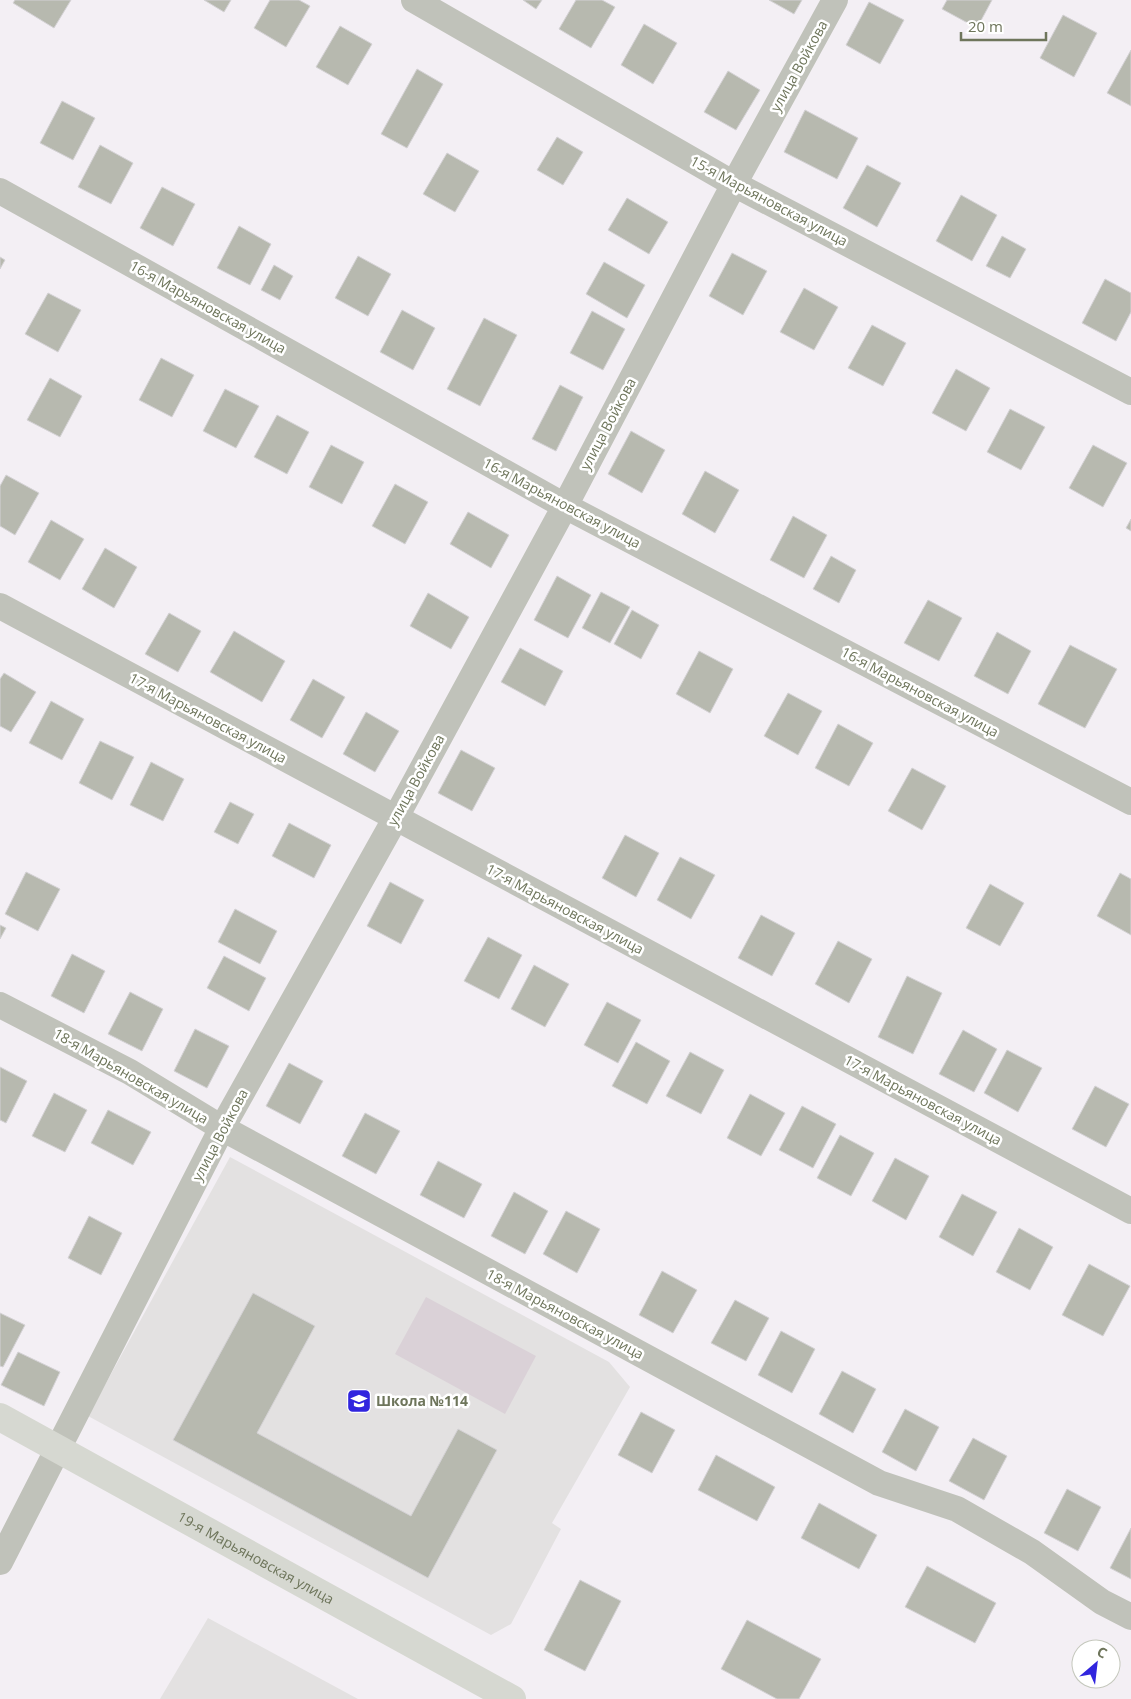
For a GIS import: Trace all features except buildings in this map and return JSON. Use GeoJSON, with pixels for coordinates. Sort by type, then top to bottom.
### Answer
{"type":"FeatureCollection","features":[{"type":"Feature","properties":{"kind":"street","name":"15-я Марьяновская улица"},"geometry":{"type":"LineString","coordinates":[[414,0],[734,184],[1131,392]]}},
{"type":"Feature","properties":{"kind":"street","name":"улица Войкова"},"geometry":{"type":"LineString","coordinates":[[0,1562],[222,1128],[395,819],[565,506],[734,184],[835,0]]}},
{"type":"Feature","properties":{"kind":"street","name":"16-я Марьяновская улица"},"geometry":{"type":"LineString","coordinates":[[0,191],[565,506],[1131,802]]}},
{"type":"Feature","properties":{"kind":"street","name":"17-я Марьяновская улица"},"geometry":{"type":"LineString","coordinates":[[0,606],[395,819],[1131,1211]]}},
{"type":"Feature","properties":{"kind":"street","name":"18-я Марьяновская улица"},"geometry":{"type":"LineString","coordinates":[[0,1004],[130,1072],[222,1128],[879,1483],[957,1509],[1032,1552],[1102,1602],[1131,1618]]}},
{"type":"Feature","properties":{"kind":"street","name":"19-я Марьяновская улица"},"geometry":{"type":"LineString","coordinates":[[0,1417],[512,1699]]}},
{"type":"Feature","properties":{"kind":"shaded area","name":"Школа №114"},"geometry":{"type":"Polygon","coordinates":[[[230,1157],[609,1362],[630,1387],[552,1523],[561,1529],[511,1624],[491,1635],[88,1416],[230,1157]]]}},
{"type":"Feature","properties":{"kind":"shaded area"},"geometry":{"type":"Polygon","coordinates":[[[426,1297],[536,1356],[505,1414],[395,1354],[426,1297]]]}},
{"type":"Feature","properties":{"kind":"shaded area"},"geometry":{"type":"Polygon","coordinates":[[[208,1618],[358,1699],[160,1699],[208,1618]]]}},
{"type":"Feature","properties":{"kind":"place","name":"Школа №114"},"geometry":{"type":"Point","coordinates":[359,1401]}}]}
